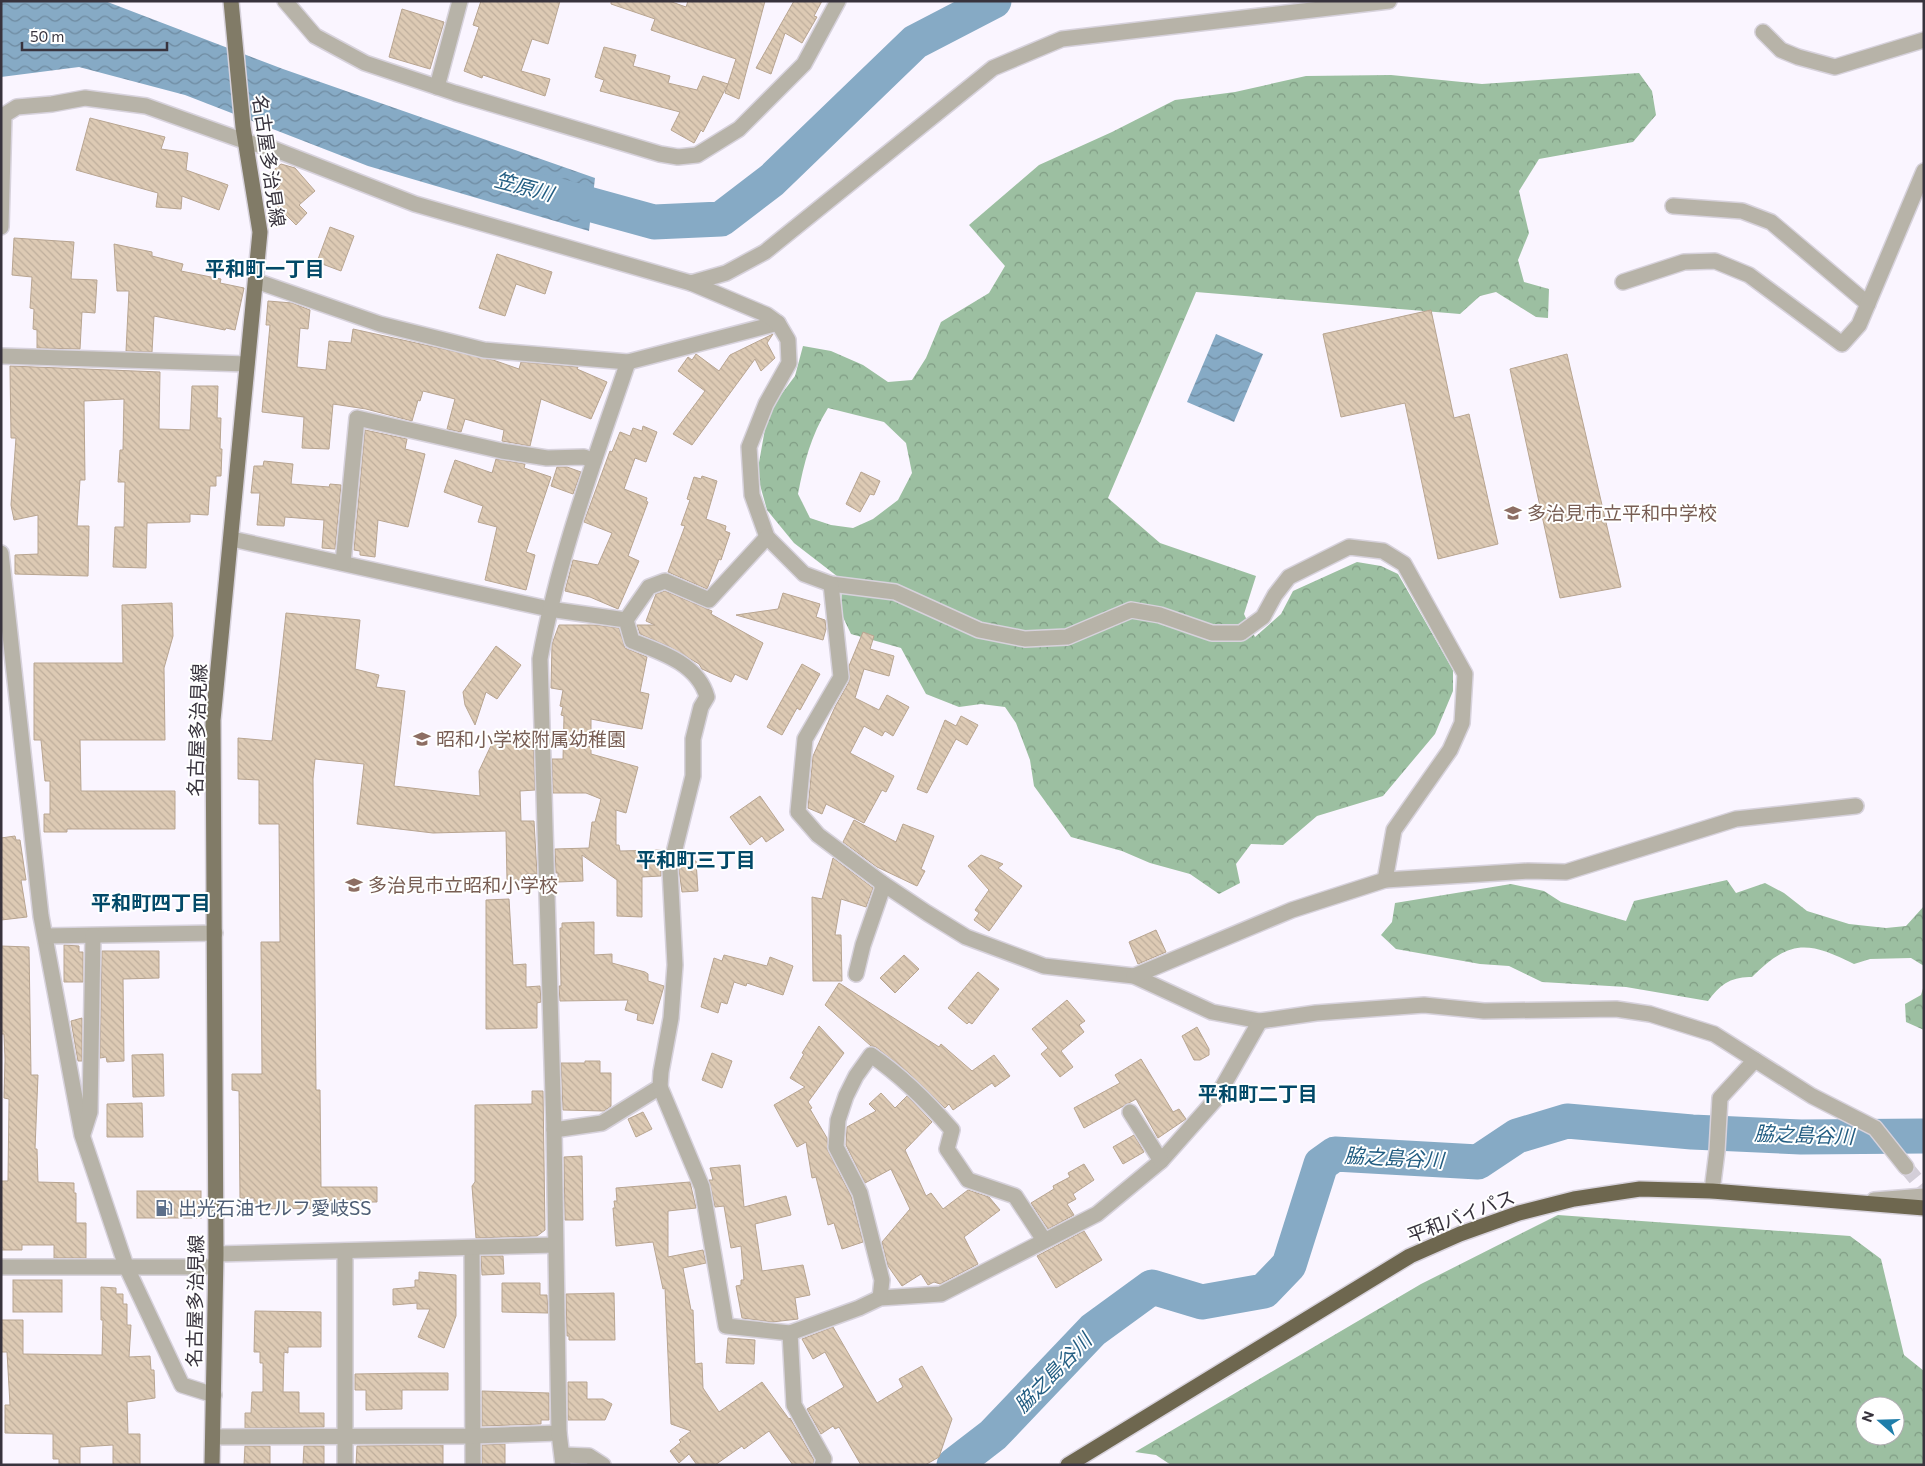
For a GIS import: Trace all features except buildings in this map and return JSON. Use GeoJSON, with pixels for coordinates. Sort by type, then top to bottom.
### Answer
{"type":"FeatureCollection","features":[{"type":"Feature","properties":{"kind":"highway","name":"平和バイパス"},"geometry":{"type":"LineString","coordinates":[[1068,1465],[1394,1265],[1460,1234],[1519,1213],[1574,1199],[1640,1189],[1712,1191],[1924,1208]]}},
{"type":"Feature","properties":{"kind":"main road","name":"名古屋多治見線"},"geometry":{"type":"LineString","coordinates":[[212,1465],[216,1260],[213,720],[232,539],[260,232],[245,134],[230,2]]}},
{"type":"Feature","properties":{"kind":"street"},"geometry":{"type":"LineString","coordinates":[[284,1],[315,36],[365,63],[437,87],[678,158],[697,155],[739,129],[804,64],[838,1]]}},
{"type":"Feature","properties":{"kind":"street"},"geometry":{"type":"LineString","coordinates":[[437,87],[460,1]]}},
{"type":"Feature","properties":{"kind":"street"},"geometry":{"type":"LineString","coordinates":[[691,283],[726,273],[765,252],[992,68],[1062,39],[1389,1]]}},
{"type":"Feature","properties":{"kind":"street"},"geometry":{"type":"LineString","coordinates":[[1763,32],[1781,50],[1798,57],[1835,67],[1924,40]]}},
{"type":"Feature","properties":{"kind":"street"},"geometry":{"type":"LineString","coordinates":[[1,227],[4,115],[17,107],[52,104],[85,98],[146,106],[245,134],[271,148],[415,204],[691,283],[767,315],[778,323],[788,340],[789,363],[766,404],[749,447],[752,495],[767,537],[804,574],[831,584],[895,592],[978,630],[1025,639],[1067,637],[1131,610],[1160,614],[1212,633],[1241,632],[1263,617],[1275,595],[1289,577],[1349,547],[1383,551],[1404,564],[1465,674],[1462,723],[1450,750],[1394,830],[1384,880]]}},
{"type":"Feature","properties":{"kind":"street"},"geometry":{"type":"LineString","coordinates":[[1623,282],[1684,262],[1715,261],[1749,275],[1842,344],[1859,325],[1924,171]]}},
{"type":"Feature","properties":{"kind":"street"},"geometry":{"type":"LineString","coordinates":[[1673,206],[1742,211],[1771,222],[1868,304]]}},
{"type":"Feature","properties":{"kind":"street"},"geometry":{"type":"LineString","coordinates":[[256,281],[380,324],[484,350],[628,362],[778,323]]}},
{"type":"Feature","properties":{"kind":"street"},"geometry":{"type":"LineString","coordinates":[[1,356],[247,364]]}},
{"type":"Feature","properties":{"kind":"street"},"geometry":{"type":"LineString","coordinates":[[603,1465],[589,1456],[563,1460],[559,1433],[554,1130],[540,660],[549,609],[594,461],[628,362]]}},
{"type":"Feature","properties":{"kind":"street"},"geometry":{"type":"LineString","coordinates":[[343,563],[357,418],[502,451],[547,458],[584,457],[594,461]]}},
{"type":"Feature","properties":{"kind":"street"},"geometry":{"type":"LineString","coordinates":[[626,620],[649,587],[665,581],[709,600],[767,537]]}},
{"type":"Feature","properties":{"kind":"street"},"geometry":{"type":"LineString","coordinates":[[232,539],[549,609],[626,620]]}},
{"type":"Feature","properties":{"kind":"street"},"geometry":{"type":"LineString","coordinates":[[1,553],[41,916],[82,1135],[126,1266],[182,1385],[214,1395]]}},
{"type":"Feature","properties":{"kind":"street"},"geometry":{"type":"LineString","coordinates":[[831,584],[841,676],[805,739],[798,812],[818,835],[882,883],[966,937],[1044,966],[1134,976],[1212,1012],[1260,1022],[1316,1013],[1424,1005],[1484,1011],[1616,1009],[1650,1014],[1714,1034],[1812,1096],[1875,1128],[1906,1167]]}},
{"type":"Feature","properties":{"kind":"street"},"geometry":{"type":"LineString","coordinates":[[626,620],[632,641],[686,665],[704,685],[707,697],[701,707],[693,739],[693,776],[670,869],[675,965],[672,1018],[660,1072],[660,1087],[702,1187],[726,1326],[790,1333],[859,1308],[880,1298],[940,1294],[1097,1214],[1160,1161],[1215,1100],[1260,1022]]}},
{"type":"Feature","properties":{"kind":"street"},"geometry":{"type":"LineString","coordinates":[[1134,976],[1292,910],[1384,880],[1528,871],[1566,872],[1736,819],[1856,806]]}},
{"type":"Feature","properties":{"kind":"street"},"geometry":{"type":"LineString","coordinates":[[856,974],[882,883]]}},
{"type":"Feature","properties":{"kind":"street"},"geometry":{"type":"LineString","coordinates":[[46,936],[215,932]]}},
{"type":"Feature","properties":{"kind":"street"},"geometry":{"type":"LineString","coordinates":[[82,1135],[90,1112],[92,936]]}},
{"type":"Feature","properties":{"kind":"street"},"geometry":{"type":"LineString","coordinates":[[880,1298],[882,1280],[860,1193],[836,1148],[838,1120],[846,1096],[856,1076],[871,1055],[900,1075],[928,1102],[952,1130],[947,1149],[968,1180],[1015,1196],[1044,1240]]}},
{"type":"Feature","properties":{"kind":"street"},"geometry":{"type":"LineString","coordinates":[[1712,1191],[1717,1151],[1720,1098],[1755,1060]]}},
{"type":"Feature","properties":{"kind":"street"},"geometry":{"type":"LineString","coordinates":[[554,1130],[602,1123],[660,1087]]}},
{"type":"Feature","properties":{"kind":"street"},"geometry":{"type":"LineString","coordinates":[[1130,1112],[1160,1161]]}},
{"type":"Feature","properties":{"kind":"street"},"geometry":{"type":"LineString","coordinates":[[1848,1202],[1924,1196]]}},
{"type":"Feature","properties":{"kind":"street"},"geometry":{"type":"LineString","coordinates":[[1,1267],[126,1266],[345,1252],[555,1245]]}},
{"type":"Feature","properties":{"kind":"street"},"geometry":{"type":"LineString","coordinates":[[472,1248],[473,1465]]}},
{"type":"Feature","properties":{"kind":"street"},"geometry":{"type":"LineString","coordinates":[[345,1252],[345,1465]]}},
{"type":"Feature","properties":{"kind":"street"},"geometry":{"type":"LineString","coordinates":[[790,1333],[794,1405],[824,1459],[822,1465]]}},
{"type":"Feature","properties":{"kind":"street"},"geometry":{"type":"LineString","coordinates":[[213,1437],[473,1436],[559,1433]]}},
{"type":"Feature","properties":{"kind":"green space"},"geometry":{"type":"Polygon","coordinates":[[[1639,73],[1652,91],[1656,115],[1633,142],[1539,159],[1519,191],[1529,233],[1518,260],[1524,282],[1549,289],[1548,318],[1536,317],[1496,292],[1480,296],[1460,314],[1196,292],[1108,498],[1160,543],[1256,576],[1244,614],[1255,637],[1281,614],[1293,591],[1357,562],[1381,566],[1398,574],[1453,670],[1453,691],[1435,734],[1383,796],[1317,816],[1283,845],[1251,844],[1236,864],[1240,883],[1219,894],[1190,874],[1150,863],[1122,851],[1071,837],[1034,786],[1030,760],[1016,723],[1005,707],[981,704],[959,707],[926,694],[901,648],[851,634],[841,613],[842,580],[794,543],[767,510],[757,474],[768,412],[795,376],[803,346],[831,351],[863,365],[888,382],[912,380],[926,358],[941,322],[989,293],[1005,266],[969,225],[1039,165],[1112,132],[1175,100],[1235,92],[1306,76],[1391,75],[1482,84],[1639,73]],[[828,408],[817,428],[809,449],[798,494],[810,518],[831,525],[853,528],[873,519],[898,500],[912,473],[906,443],[884,422],[828,408]]]}},
{"type":"Feature","properties":{"kind":"green space"},"geometry":{"type":"Polygon","coordinates":[[[1727,880],[1736,893],[1765,883],[1784,893],[1807,911],[1849,924],[1886,928],[1906,926],[1924,906],[1924,966],[1911,958],[1870,959],[1854,964],[1824,951],[1800,948],[1789,950],[1778,956],[1752,977],[1738,978],[1721,986],[1708,1001],[1626,987],[1542,982],[1509,966],[1480,964],[1396,949],[1381,935],[1392,922],[1395,903],[1511,884],[1544,891],[1561,902],[1626,921],[1634,901],[1727,880]]]}},
{"type":"Feature","properties":{"kind":"green space"},"geometry":{"type":"Polygon","coordinates":[[[1924,985],[1924,1030],[1906,1022],[1905,1004],[1921,995],[1924,985]]]}},
{"type":"Feature","properties":{"kind":"green space"},"geometry":{"type":"Polygon","coordinates":[[[1558,1215],[1850,1236],[1881,1259],[1904,1355],[1924,1371],[1924,1465],[1171,1465],[1156,1455],[1135,1452],[1421,1284],[1558,1215]]]}},
{"type":"Feature","properties":{"kind":"water"},"geometry":{"type":"Polygon","coordinates":[[[1,1],[105,1],[283,69],[595,178],[589,231],[368,166],[185,95],[79,67],[1,77],[1,1]]]}},
{"type":"Feature","properties":{"kind":"water"},"geometry":{"type":"Polygon","coordinates":[[[1216,334],[1263,354],[1234,422],[1187,402],[1216,334]]]}},
{"type":"Feature","properties":{"kind":"waterway","name":"笠原川"},"geometry":{"type":"LineString","coordinates":[[545,192],[654,222],[721,219],[772,180],[915,42],[994,1]]}},
{"type":"Feature","properties":{"kind":"waterway","name":"脇之島谷川"},"geometry":{"type":"LineString","coordinates":[[954,1465],[993,1435],[1093,1330],[1152,1287],[1202,1302],[1264,1291],[1289,1265],[1321,1164],[1335,1154],[1478,1162],[1517,1136],[1567,1121],[1692,1132],[1801,1137],[1924,1136]]}},
{"type":"Feature","properties":{"kind":"tunnel"},"geometry":{"type":"LineString","coordinates":[[1906,1167],[1924,1189]]}},
{"type":"Feature","properties":{"kind":"place","name":"多治見市立平和中学校"},"geometry":{"type":"Point","coordinates":[1513,513]}},
{"type":"Feature","properties":{"kind":"place","name":"昭和小学校附属幼稚園"},"geometry":{"type":"Point","coordinates":[422,739]}},
{"type":"Feature","properties":{"kind":"place","name":"多治見市立昭和小学校"},"geometry":{"type":"Point","coordinates":[354,885]}},
{"type":"Feature","properties":{"kind":"place","name":"出光石油セルフ愛岐SS"},"geometry":{"type":"Point","coordinates":[164,1208]}},
{"type":"Feature","properties":{"kind":"district","name":"平和町一丁目"},"geometry":{"type":"Point","coordinates":[265,269]}},
{"type":"Feature","properties":{"kind":"district","name":"平和町三丁目"},"geometry":{"type":"Point","coordinates":[696,860]}},
{"type":"Feature","properties":{"kind":"district","name":"平和町四丁目"},"geometry":{"type":"Point","coordinates":[151,903]}},
{"type":"Feature","properties":{"kind":"district","name":"平和町二丁目"},"geometry":{"type":"Point","coordinates":[1258,1094]}}]}
